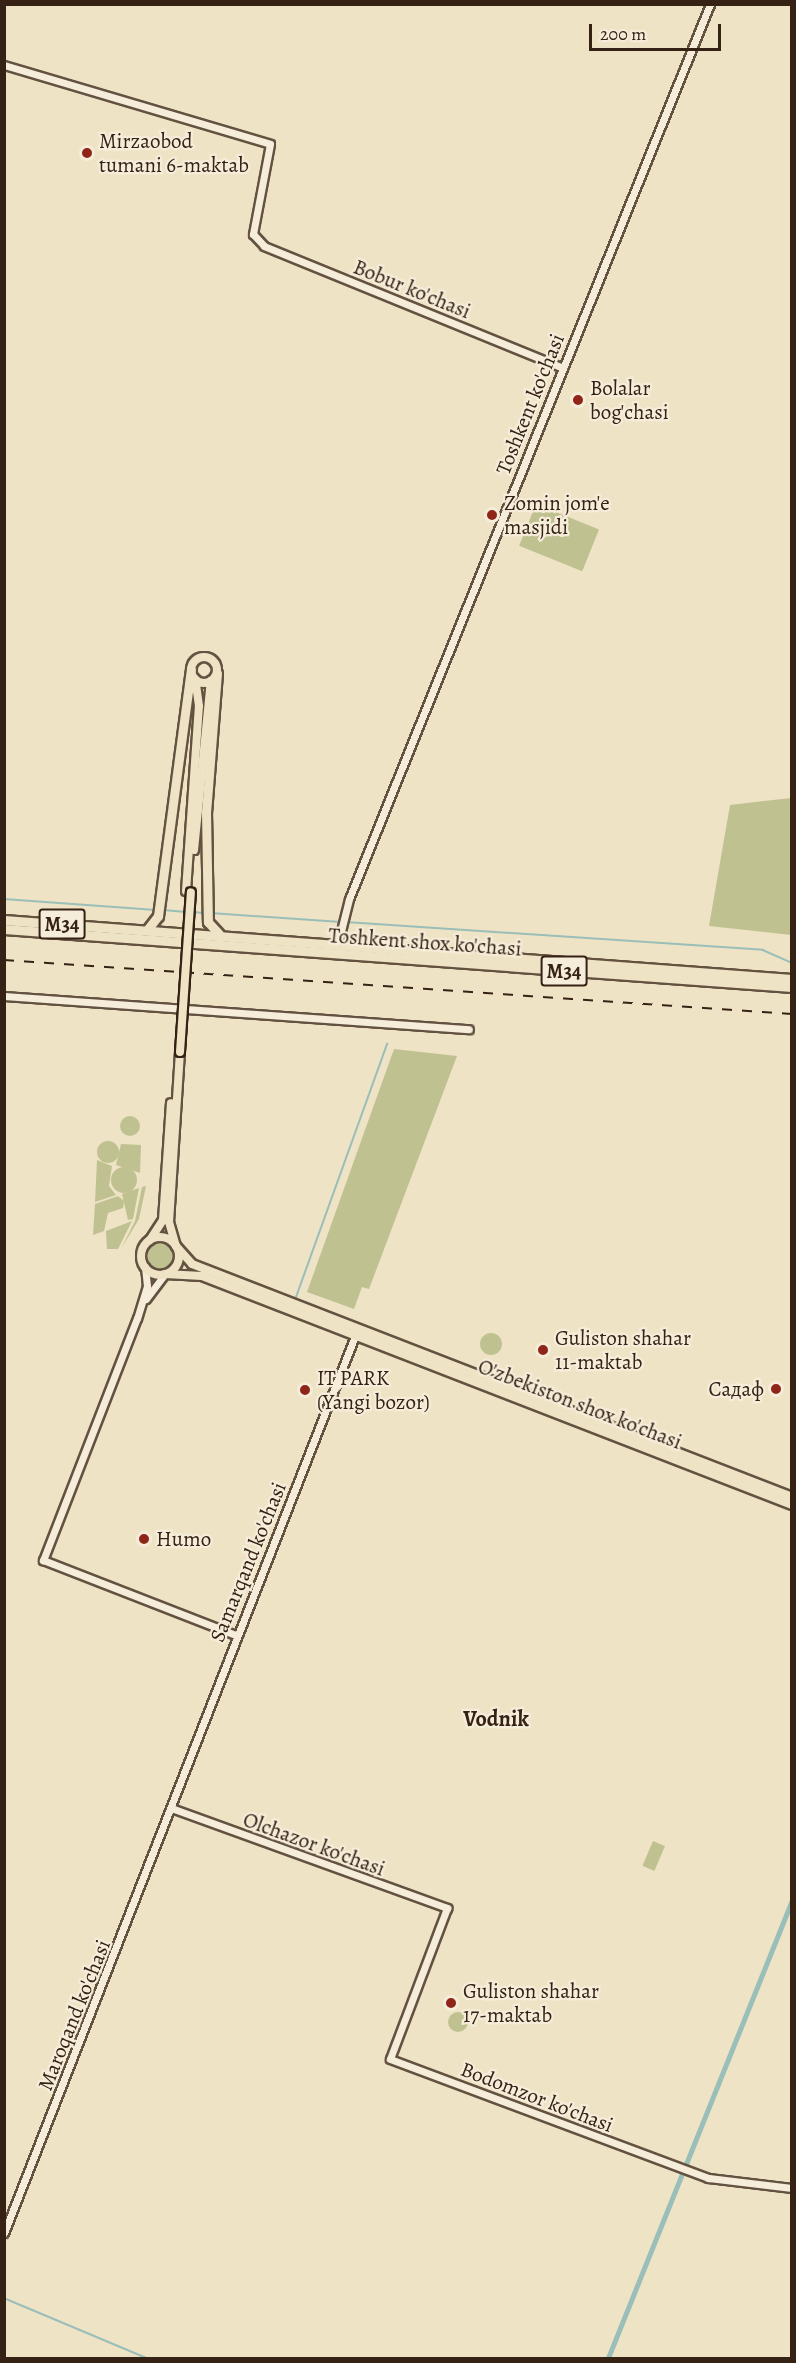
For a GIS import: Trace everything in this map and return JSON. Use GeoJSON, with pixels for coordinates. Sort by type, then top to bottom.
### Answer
{"type":"FeatureCollection","features":[{"type":"Feature","properties":{"kind":"highway"},"geometry":{"type":"LineString","coordinates":[[147,930],[158,916],[193,674]]}},
{"type":"Feature","properties":{"kind":"highway"},"geometry":{"type":"LineString","coordinates":[[214,677],[206,812],[208,919],[222,935]]}},
{"type":"Feature","properties":{"kind":"highway","name":"M34"},"geometry":{"type":"LineString","coordinates":[[4,920],[124,933]]}},
{"type":"Feature","properties":{"kind":"highway","name":"M34"},"geometry":{"type":"LineString","coordinates":[[4,929],[124,933]]}},
{"type":"Feature","properties":{"kind":"highway","name":"Toshkent shox ko'chasi"},"geometry":{"type":"LineString","coordinates":[[124,933],[147,930],[222,935],[337,948]]}},
{"type":"Feature","properties":{"kind":"highway","name":"Toshkent shox ko'chasi"},"geometry":{"type":"LineString","coordinates":[[124,933],[337,948],[792,987]]}},
{"type":"Feature","properties":{"kind":"highway","name":"M34"},"geometry":{"type":"LineString","coordinates":[[337,948],[792,979]]}},
{"type":"Feature","properties":{"kind":"main road"},"geometry":{"type":"LineString","coordinates":[[188,892],[216,664],[206,657],[193,674],[199,706],[177,1052],[163,1220],[142,1251],[145,1267],[165,1274],[195,1274],[357,1332]]}},
{"type":"Feature","properties":{"kind":"main road"},"geometry":{"type":"LineString","coordinates":[[193,674],[214,677]]}},
{"type":"Feature","properties":{"kind":"main road"},"geometry":{"type":"LineString","coordinates":[[165,1274],[177,1262],[169,1214],[177,1052]]}},
{"type":"Feature","properties":{"kind":"main road"},"geometry":{"type":"LineString","coordinates":[[150,1240],[164,1238],[202,1270],[282,1305]]}},
{"type":"Feature","properties":{"kind":"main road","name":"O'zbekiston shox ko'chasi"},"geometry":{"type":"LineString","coordinates":[[357,1332],[792,1497]]}},
{"type":"Feature","properties":{"kind":"main road","name":"O'zbekiston shox ko'chasi"},"geometry":{"type":"LineString","coordinates":[[357,1332],[792,1505]]}},
{"type":"Feature","properties":{"kind":"street","name":"Toshkent ko'chasi"},"geometry":{"type":"LineString","coordinates":[[337,948],[342,919],[710,4]]}},
{"type":"Feature","properties":{"kind":"street","name":"Bobur ko'chasi"},"geometry":{"type":"LineString","coordinates":[[4,65],[270,144],[253,234],[264,246],[562,368]]}},
{"type":"Feature","properties":{"kind":"street"},"geometry":{"type":"LineString","coordinates":[[4,996],[469,1029]]}},
{"type":"Feature","properties":{"kind":"street"},"geometry":{"type":"LineString","coordinates":[[145,1267],[147,1286],[137,1318],[43,1560],[235,1635]]}},
{"type":"Feature","properties":{"kind":"street"},"geometry":{"type":"LineString","coordinates":[[137,1318],[165,1274]]}},
{"type":"Feature","properties":{"kind":"street","name":"Samarqand ko'chasi"},"geometry":{"type":"LineString","coordinates":[[171,1808],[235,1635],[357,1332]]}},
{"type":"Feature","properties":{"kind":"street","name":"Olchazor ko'chasi"},"geometry":{"type":"LineString","coordinates":[[171,1808],[447,1908],[390,2059]]}},
{"type":"Feature","properties":{"kind":"street","name":"Maroqand ko'chasi"},"geometry":{"type":"LineString","coordinates":[[4,2233],[171,1808]]}},
{"type":"Feature","properties":{"kind":"street","name":"Bodomzor ko'chasi"},"geometry":{"type":"LineString","coordinates":[[390,2059],[690,2172],[792,2188]]}},
{"type":"Feature","properties":{"kind":"green space"},"geometry":{"type":"Polygon","coordinates":[[[536,504],[599,529],[582,571],[519,546],[536,504]]]}},
{"type":"Feature","properties":{"kind":"green space"},"geometry":{"type":"Polygon","coordinates":[[[791,798],[791,935],[709,926],[730,805],[791,798]]]}},
{"type":"Feature","properties":{"kind":"green space"},"geometry":{"type":"Polygon","coordinates":[[[394,1049],[457,1056],[369,1289],[362,1287],[354,1309],[307,1292],[394,1049]]]}},
{"type":"Feature","properties":{"kind":"green space"},"geometry":{"type":"Polygon","coordinates":[[[130,1116],[137,1119],[140,1126],[137,1133],[130,1136],[123,1133],[120,1126],[123,1119],[130,1116]]]}},
{"type":"Feature","properties":{"kind":"green space"},"geometry":{"type":"Polygon","coordinates":[[[108,1141],[116,1144],[119,1152],[116,1160],[108,1163],[100,1160],[97,1152],[100,1144],[108,1141]]]}},
{"type":"Feature","properties":{"kind":"green space"},"geometry":{"type":"Polygon","coordinates":[[[121,1144],[141,1145],[140,1173],[116,1165],[121,1144]]]}},
{"type":"Feature","properties":{"kind":"green space"},"geometry":{"type":"Polygon","coordinates":[[[97,1160],[112,1166],[109,1186],[116,1195],[95,1202],[97,1160]]]}},
{"type":"Feature","properties":{"kind":"green space"},"geometry":{"type":"Polygon","coordinates":[[[124,1167],[133,1171],[137,1180],[133,1189],[124,1193],[115,1189],[111,1180],[115,1171],[124,1167]]]}},
{"type":"Feature","properties":{"kind":"green space"},"geometry":{"type":"Polygon","coordinates":[[[146,1186],[139,1219],[121,1249],[135,1221],[142,1187],[146,1186]]]}},
{"type":"Feature","properties":{"kind":"green space"},"geometry":{"type":"Polygon","coordinates":[[[139,1188],[133,1219],[128,1220],[122,1194],[139,1188]]]}},
{"type":"Feature","properties":{"kind":"green space"},"geometry":{"type":"Polygon","coordinates":[[[118,1196],[124,1201],[123,1208],[108,1213],[104,1231],[93,1235],[95,1204],[118,1196]]]}},
{"type":"Feature","properties":{"kind":"green space"},"geometry":{"type":"Polygon","coordinates":[[[132,1221],[118,1249],[107,1249],[106,1231],[132,1221]]]}},
{"type":"Feature","properties":{"kind":"green space"},"geometry":{"type":"Polygon","coordinates":[[[160,1242],[170,1246],[174,1256],[170,1266],[160,1270],[150,1266],[146,1256],[150,1246],[160,1242]]]}},
{"type":"Feature","properties":{"kind":"green space"},"geometry":{"type":"Polygon","coordinates":[[[487,1333],[495,1333],[502,1340],[502,1348],[495,1355],[487,1355],[480,1348],[480,1340],[487,1333]]]}},
{"type":"Feature","properties":{"kind":"green space"},"geometry":{"type":"Polygon","coordinates":[[[653,1841],[665,1846],[654,1871],[642,1866],[653,1841]]]}},
{"type":"Feature","properties":{"kind":"green space"},"geometry":{"type":"Polygon","coordinates":[[[458,2012],[465,2015],[468,2022],[465,2029],[458,2032],[451,2029],[448,2022],[451,2015],[458,2012]]]}},
{"type":"Feature","properties":{"kind":"waterway"},"geometry":{"type":"LineString","coordinates":[[4,899],[156,910]]}},
{"type":"Feature","properties":{"kind":"waterway"},"geometry":{"type":"LineString","coordinates":[[163,910],[186,912]]}},
{"type":"Feature","properties":{"kind":"waterway"},"geometry":{"type":"LineString","coordinates":[[193,912],[204,913]]}},
{"type":"Feature","properties":{"kind":"waterway"},"geometry":{"type":"LineString","coordinates":[[211,913],[341,922]]}},
{"type":"Feature","properties":{"kind":"waterway"},"geometry":{"type":"LineString","coordinates":[[346,922],[763,950],[792,963]]}},
{"type":"Feature","properties":{"kind":"waterway"},"geometry":{"type":"LineString","coordinates":[[295,1300],[387,1044]]}},
{"type":"Feature","properties":{"kind":"waterway"},"geometry":{"type":"LineString","coordinates":[[608,2358],[792,1900]]}},
{"type":"Feature","properties":{"kind":"waterway"},"geometry":{"type":"LineString","coordinates":[[4,2298],[147,2358]]}},
{"type":"Feature","properties":{"kind":"railway"},"geometry":{"type":"LineString","coordinates":[[4,960],[792,1014]]}},
{"type":"Feature","properties":{"kind":"place","name":"Mirzaobod tumani 6-maktab"},"geometry":{"type":"Point","coordinates":[87,153]}},
{"type":"Feature","properties":{"kind":"place","name":"Bolalar bog'chasi"},"geometry":{"type":"Point","coordinates":[578,400]}},
{"type":"Feature","properties":{"kind":"place","name":"Zomin jom'e masjidi"},"geometry":{"type":"Point","coordinates":[492,515]}},
{"type":"Feature","properties":{"kind":"place","name":"Guliston shahar 11-maktab"},"geometry":{"type":"Point","coordinates":[543,1350]}},
{"type":"Feature","properties":{"kind":"place","name":"Садаф"},"geometry":{"type":"Point","coordinates":[776,1389]}},
{"type":"Feature","properties":{"kind":"place","name":"IT PARK (Yangi bozor)"},"geometry":{"type":"Point","coordinates":[305,1390]}},
{"type":"Feature","properties":{"kind":"place","name":"Humo"},"geometry":{"type":"Point","coordinates":[144,1539]}},
{"type":"Feature","properties":{"kind":"place","name":"Guliston shahar 17-maktab"},"geometry":{"type":"Point","coordinates":[451,2003]}},
{"type":"Feature","properties":{"kind":"district","name":"Vodnik"},"geometry":{"type":"Point","coordinates":[496,1720]}}]}
